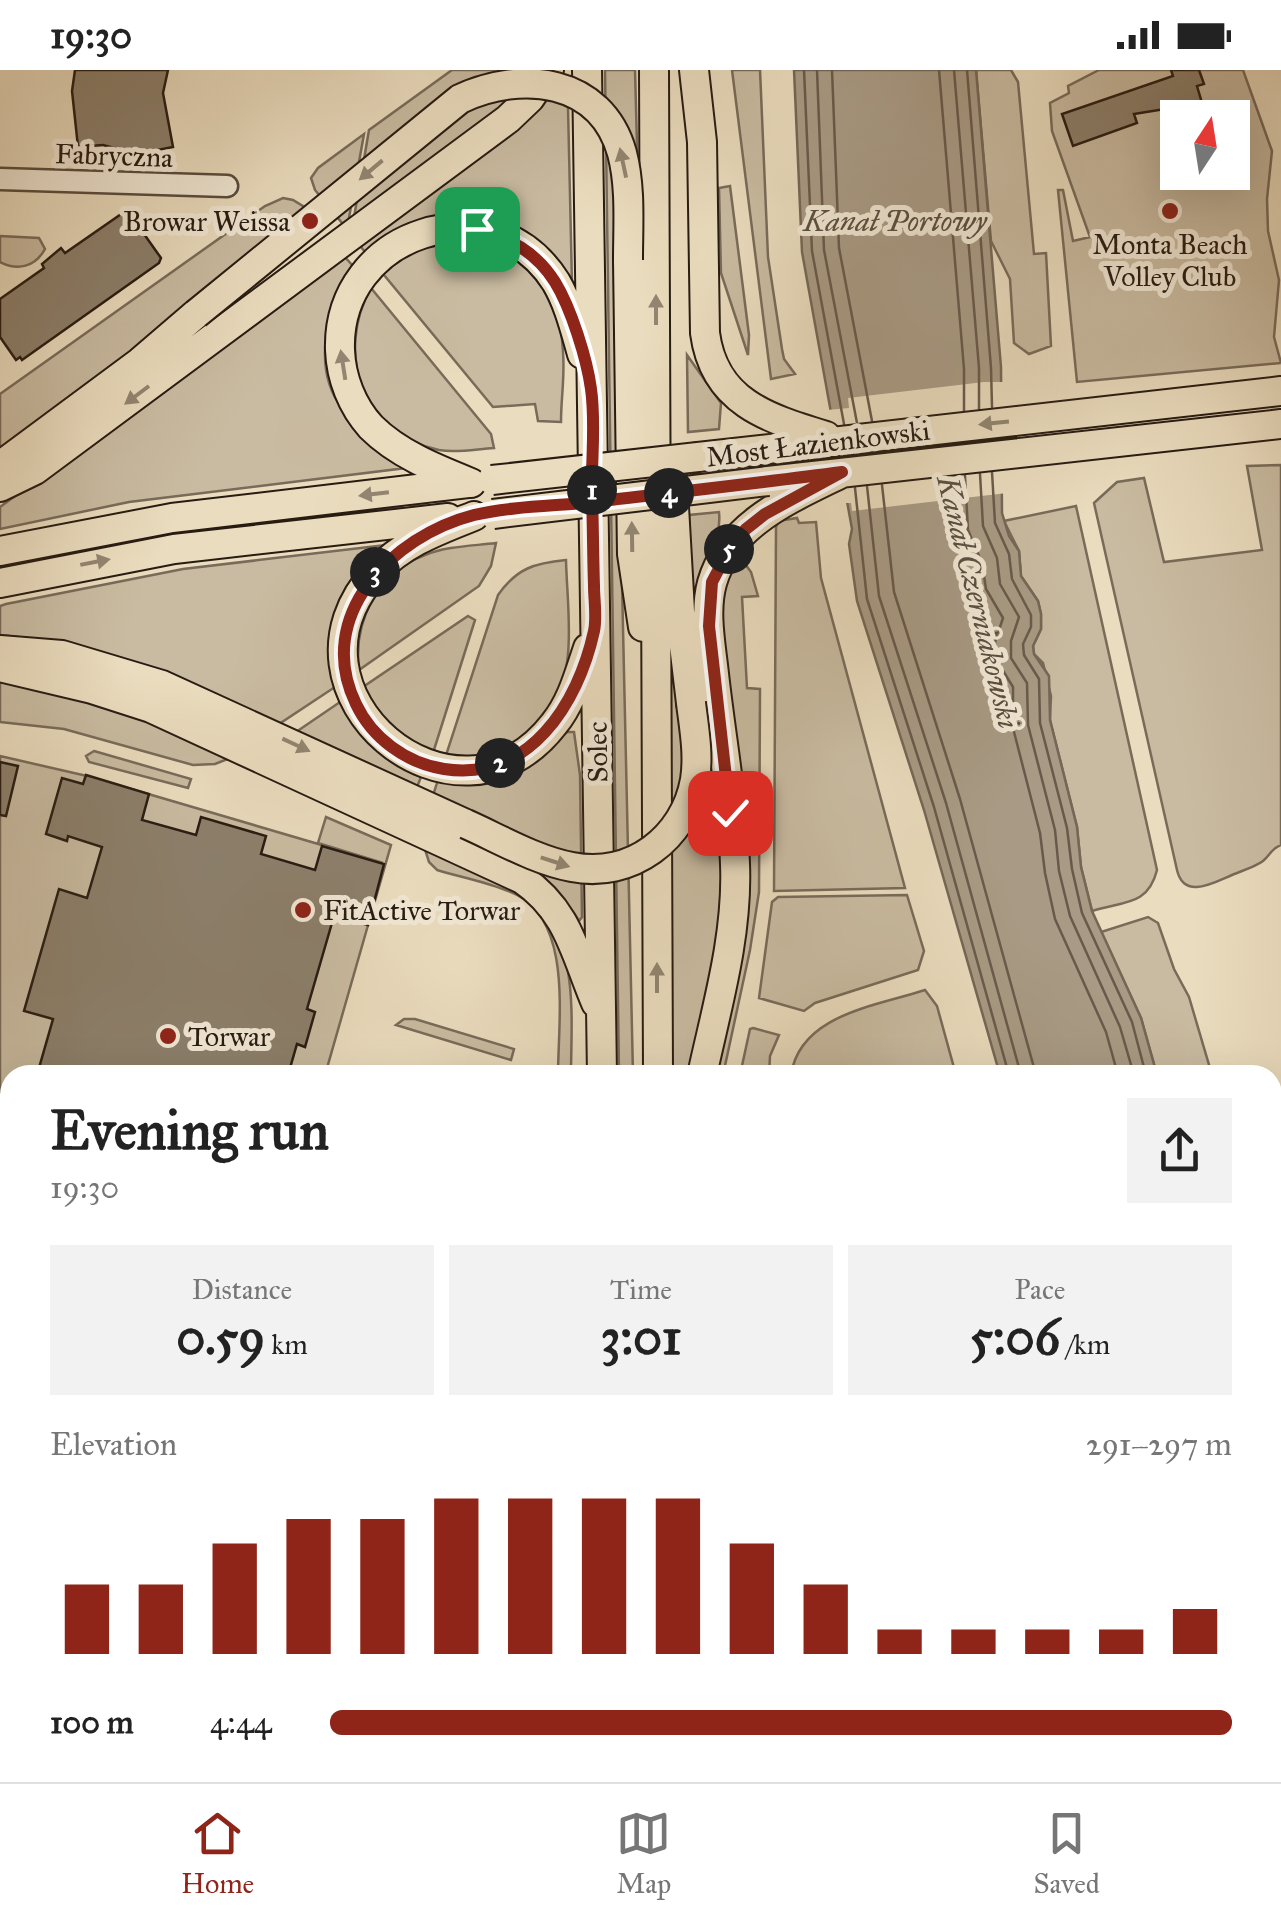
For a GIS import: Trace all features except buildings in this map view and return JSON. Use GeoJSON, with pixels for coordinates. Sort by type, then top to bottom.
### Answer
{"type":"FeatureCollection","features":[{"type":"Feature","properties":{"kind":"main road"},"geometry":{"type":"LineString","coordinates":[[0,487],[35,470],[517,111],[550,70]]}},
{"type":"Feature","properties":{"kind":"main road","name":"Solec"},"geometry":{"type":"LineString","coordinates":[[587,70],[602,1065]]}},
{"type":"Feature","properties":{"kind":"main road","name":"Solec"},"geometry":{"type":"LineString","coordinates":[[654,70],[658,1065]]}},
{"type":"Feature","properties":{"kind":"main road"},"geometry":{"type":"LineString","coordinates":[[694,70],[702,163],[705,333],[715,368],[732,392],[759,412],[837,440]]}},
{"type":"Feature","properties":{"kind":"main road"},"geometry":{"type":"LineString","coordinates":[[0,466],[140,362],[460,99],[494,82],[515,78],[546,80],[566,88],[598,111],[612,130],[627,180],[632,554],[636,596],[654,667]]}},
{"type":"Feature","properties":{"kind":"main road"},"geometry":{"type":"LineString","coordinates":[[482,481],[393,444],[367,422],[349,392],[340,357],[342,320],[353,291],[376,260],[404,241],[444,229],[477,229],[526,249],[540,262],[565,300],[592,390]]}},
{"type":"Feature","properties":{"kind":"main road","name":"Most Łazienkowski"},"geometry":{"type":"LineString","coordinates":[[0,551],[172,518],[1281,391]]}},
{"type":"Feature","properties":{"kind":"main road"},"geometry":{"type":"LineString","coordinates":[[0,668],[202,716],[568,866],[595,870],[620,866],[663,841],[682,818],[695,778],[696,748],[680,612],[675,484],[656,408]]}},
{"type":"Feature","properties":{"kind":"main road","name":"Most Łazienkowski"},"geometry":{"type":"LineString","coordinates":[[0,582],[174,549],[1281,424]]}},
{"type":"Feature","properties":{"kind":"main road"},"geometry":{"type":"LineString","coordinates":[[704,1065],[735,904],[735,863],[709,626],[712,582],[731,546],[746,529],[765,514],[842,472]]}},
{"type":"Feature","properties":{"kind":"main road"},"geometry":{"type":"LineString","coordinates":[[483,514],[412,543],[374,573],[356,601],[345,637],[346,671],[356,705],[374,731],[408,757],[441,768],[478,769],[506,761],[527,750],[556,722],[576,684],[595,628]]}},
{"type":"Feature","properties":{"kind":"main road"},"geometry":{"type":"LineString","coordinates":[[0,650],[40,652],[100,664],[522,879],[552,904],[571,936],[601,1015]]}},
{"type":"Feature","properties":{"kind":"street","name":"Fabryczna"},"geometry":{"type":"LineString","coordinates":[[0,179],[227,186]]}},
{"type":"Feature","properties":{"kind":"shaded area"},"geometry":{"type":"Polygon","coordinates":[[[452,70],[537,70],[545,96],[568,107],[572,284],[458,216],[442,216],[446,242],[471,243],[513,257],[543,286],[560,328],[561,422],[538,421],[535,404],[493,407],[351,235],[369,130],[452,70]]]}},
{"type":"Feature","properties":{"kind":"shaded area"},"geometry":{"type":"Polygon","coordinates":[[[605,70],[635,70],[640,258],[621,538],[633,1065],[619,1065],[605,70]]]}},
{"type":"Feature","properties":{"kind":"shaded area"},"geometry":{"type":"Polygon","coordinates":[[[732,70],[760,70],[768,257],[784,359],[795,374],[771,379],[732,70]]]}},
{"type":"Feature","properties":{"kind":"shaded area"},"geometry":{"type":"Polygon","coordinates":[[[976,70],[1011,70],[1018,82],[1034,254],[1046,253],[1051,346],[1029,354],[1014,343],[1010,279],[991,241],[976,70]]]}},
{"type":"Feature","properties":{"kind":"shaded area","name":"Monta Beach Volley Club"},"geometry":{"type":"Polygon","coordinates":[[[1099,70],[1243,70],[1272,151],[1268,231],[1279,280],[1274,337],[1281,363],[1077,382],[1058,190],[1063,190],[1073,241],[1090,237],[1052,131],[1050,103],[1069,93],[1068,86],[1099,70]]]}},
{"type":"Feature","properties":{"kind":"shaded area"},"geometry":{"type":"Polygon","coordinates":[[[364,134],[347,229],[315,190],[311,178],[318,168],[364,134]]]}},
{"type":"Feature","properties":{"kind":"shaded area"},"geometry":{"type":"Polygon","coordinates":[[[730,186],[749,335],[748,355],[721,273],[719,188],[730,186]]]}},
{"type":"Feature","properties":{"kind":"shaded area"},"geometry":{"type":"Polygon","coordinates":[[[283,198],[306,208],[135,349],[0,453],[0,394],[265,206],[283,198]]]}},
{"type":"Feature","properties":{"kind":"shaded area"},"geometry":{"type":"Polygon","coordinates":[[[0,236],[39,238],[45,249],[31,263],[20,267],[7,265],[0,262],[0,236]]]}},
{"type":"Feature","properties":{"kind":"shaded area"},"geometry":{"type":"Polygon","coordinates":[[[344,256],[353,266],[330,317],[327,374],[342,408],[406,468],[129,502],[0,529],[0,507],[344,256]]]}},
{"type":"Feature","properties":{"kind":"shaded area"},"geometry":{"type":"Polygon","coordinates":[[[371,288],[491,434],[494,448],[439,450],[412,441],[390,427],[374,409],[362,387],[355,338],[371,288]]]}},
{"type":"Feature","properties":{"kind":"shaded area"},"geometry":{"type":"Polygon","coordinates":[[[687,355],[721,403],[719,429],[688,432],[687,355]]]}},
{"type":"Feature","properties":{"kind":"shaded area"},"geometry":{"type":"Polygon","coordinates":[[[1281,465],[1281,845],[1256,865],[1208,885],[1192,887],[1186,885],[1177,870],[1094,503],[1117,482],[1144,478],[1164,562],[1262,550],[1247,466],[1281,465]]]}},
{"type":"Feature","properties":{"kind":"shaded area"},"geometry":{"type":"Polygon","coordinates":[[[1076,506],[1157,870],[1141,896],[1092,911],[1081,867],[1077,827],[1050,720],[1051,696],[1043,663],[1034,654],[1041,614],[1038,601],[1021,576],[1019,551],[1004,521],[1076,506]]]}},
{"type":"Feature","properties":{"kind":"shaded area"},"geometry":{"type":"Polygon","coordinates":[[[719,512],[715,542],[697,591],[690,590],[689,515],[719,512]]]}},
{"type":"Feature","properties":{"kind":"shaded area"},"geometry":{"type":"Polygon","coordinates":[[[797,518],[799,523],[816,522],[821,578],[905,888],[774,891],[776,527],[778,521],[797,518]]]}},
{"type":"Feature","properties":{"kind":"shaded area"},"geometry":{"type":"Polygon","coordinates":[[[496,543],[491,566],[479,586],[359,670],[360,634],[365,617],[381,587],[394,574],[433,552],[496,543]]]}},
{"type":"Feature","properties":{"kind":"shaded area"},"geometry":{"type":"Polygon","coordinates":[[[386,545],[358,575],[340,608],[332,646],[335,687],[279,724],[109,657],[0,635],[0,606],[6,604],[183,569],[386,545]]]}},
{"type":"Feature","properties":{"kind":"shaded area"},"geometry":{"type":"Polygon","coordinates":[[[740,557],[751,572],[758,596],[742,597],[747,688],[760,689],[759,892],[725,1065],[714,1065],[741,941],[721,606],[726,577],[740,557]]]}},
{"type":"Feature","properties":{"kind":"shaded area"},"geometry":{"type":"Polygon","coordinates":[[[566,560],[569,640],[564,680],[547,714],[480,782],[526,765],[565,732],[574,732],[580,775],[579,921],[565,902],[531,872],[425,820],[498,595],[528,568],[566,560]]]}},
{"type":"Feature","properties":{"kind":"shaded area"},"geometry":{"type":"Polygon","coordinates":[[[667,612],[684,755],[681,788],[666,820],[667,612]]]}},
{"type":"Feature","properties":{"kind":"shaded area"},"geometry":{"type":"Polygon","coordinates":[[[468,616],[475,620],[433,753],[392,726],[363,687],[468,616]]]}},
{"type":"Feature","properties":{"kind":"shaded area"},"geometry":{"type":"Polygon","coordinates":[[[0,680],[119,707],[233,757],[215,764],[193,765],[64,729],[0,722],[0,680]]]}},
{"type":"Feature","properties":{"kind":"shaded area"},"geometry":{"type":"Polygon","coordinates":[[[340,702],[373,747],[421,777],[417,787],[296,732],[340,702]]]}},
{"type":"Feature","properties":{"kind":"shaded area"},"geometry":{"type":"Polygon","coordinates":[[[705,707],[723,865],[719,931],[692,1065],[669,1065],[665,855],[682,841],[693,823],[705,707]]]}},
{"type":"Feature","properties":{"kind":"shaded area"},"geometry":{"type":"Polygon","coordinates":[[[94,751],[191,779],[188,788],[89,762],[86,756],[94,751]]]}},
{"type":"Feature","properties":{"kind":"shaded area","name":"Torwar"},"geometry":{"type":"Polygon","coordinates":[[[0,756],[87,776],[383,863],[318,843],[326,817],[391,845],[328,1065],[0,1065],[0,756]]]}},
{"type":"Feature","properties":{"kind":"shaded area"},"geometry":{"type":"Polygon","coordinates":[[[423,843],[507,883],[547,918],[558,937],[570,982],[571,1065],[558,1065],[560,1002],[555,950],[535,909],[517,895],[437,870],[429,862],[423,843]]]}},
{"type":"Feature","properties":{"kind":"shaded area"},"geometry":{"type":"Polygon","coordinates":[[[907,895],[924,951],[918,970],[815,1003],[804,1011],[759,998],[772,902],[778,897],[907,895]]]}},
{"type":"Feature","properties":{"kind":"shaded area"},"geometry":{"type":"Polygon","coordinates":[[[1148,917],[1158,923],[1174,969],[1189,997],[1209,1065],[1154,1065],[1141,1018],[1101,932],[1148,917]]]}},
{"type":"Feature","properties":{"kind":"shaded area"},"geometry":{"type":"Polygon","coordinates":[[[925,990],[937,1006],[953,1065],[794,1065],[809,1038],[843,1016],[925,990]]]}},
{"type":"Feature","properties":{"kind":"shaded area"},"geometry":{"type":"Polygon","coordinates":[[[404,1019],[514,1049],[511,1060],[396,1025],[404,1019]]]}},
{"type":"Feature","properties":{"kind":"shaded area"},"geometry":{"type":"Polygon","coordinates":[[[750,1029],[779,1035],[770,1065],[742,1065],[750,1029]]]}},
{"type":"Feature","properties":{"kind":"water","name":"Kanał Portowy"},"geometry":{"type":"Polygon","coordinates":[[[794,70],[976,70],[1001,367],[1002,513],[1009,536],[1019,551],[1021,576],[1038,601],[1041,614],[1034,654],[1049,676],[1050,720],[1077,827],[1081,867],[1092,911],[1141,1018],[1154,1065],[997,1065],[924,810],[857,601],[849,544],[852,529],[802,252],[794,70]]]}},
{"type":"Feature","properties":{"kind":"pier"},"geometry":{"type":"Polygon","coordinates":[[[1006,382],[1007,493],[852,511],[851,503],[842,503],[827,410],[849,408],[848,398],[1006,382]]]}},
{"type":"Feature","properties":{"kind":"place","name":"Monta Beach Volley Club"},"geometry":{"type":"Point","coordinates":[1170,211]}},
{"type":"Feature","properties":{"kind":"place","name":"Browar Weissa"},"geometry":{"type":"Point","coordinates":[310,221]}},
{"type":"Feature","properties":{"kind":"place","name":"FitActive Torwar"},"geometry":{"type":"Point","coordinates":[303,910]}},
{"type":"Feature","properties":{"kind":"place","name":"Torwar"},"geometry":{"type":"Point","coordinates":[168,1036]}},
{"type":"Feature","properties":{"kind":"route"},"geometry":{"type":"LineString","coordinates":[[477,229],[526,249],[556,284],[565,300],[592,390],[592,489],[595,628],[576,684],[556,722],[527,750],[493,766],[452,770],[408,757],[374,731],[352,694],[344,645],[356,601],[374,573],[390,558],[427,535],[474,516],[493,514],[578,504],[663,494],[768,482],[842,472],[788,500],[746,529],[731,546],[712,582],[709,626],[730,813]]}},
{"type":"Feature","properties":{"kind":"water label","name":"Kanał Czerniakowski"},"geometry":{"type":"Point","coordinates":[978,602]}}]}
